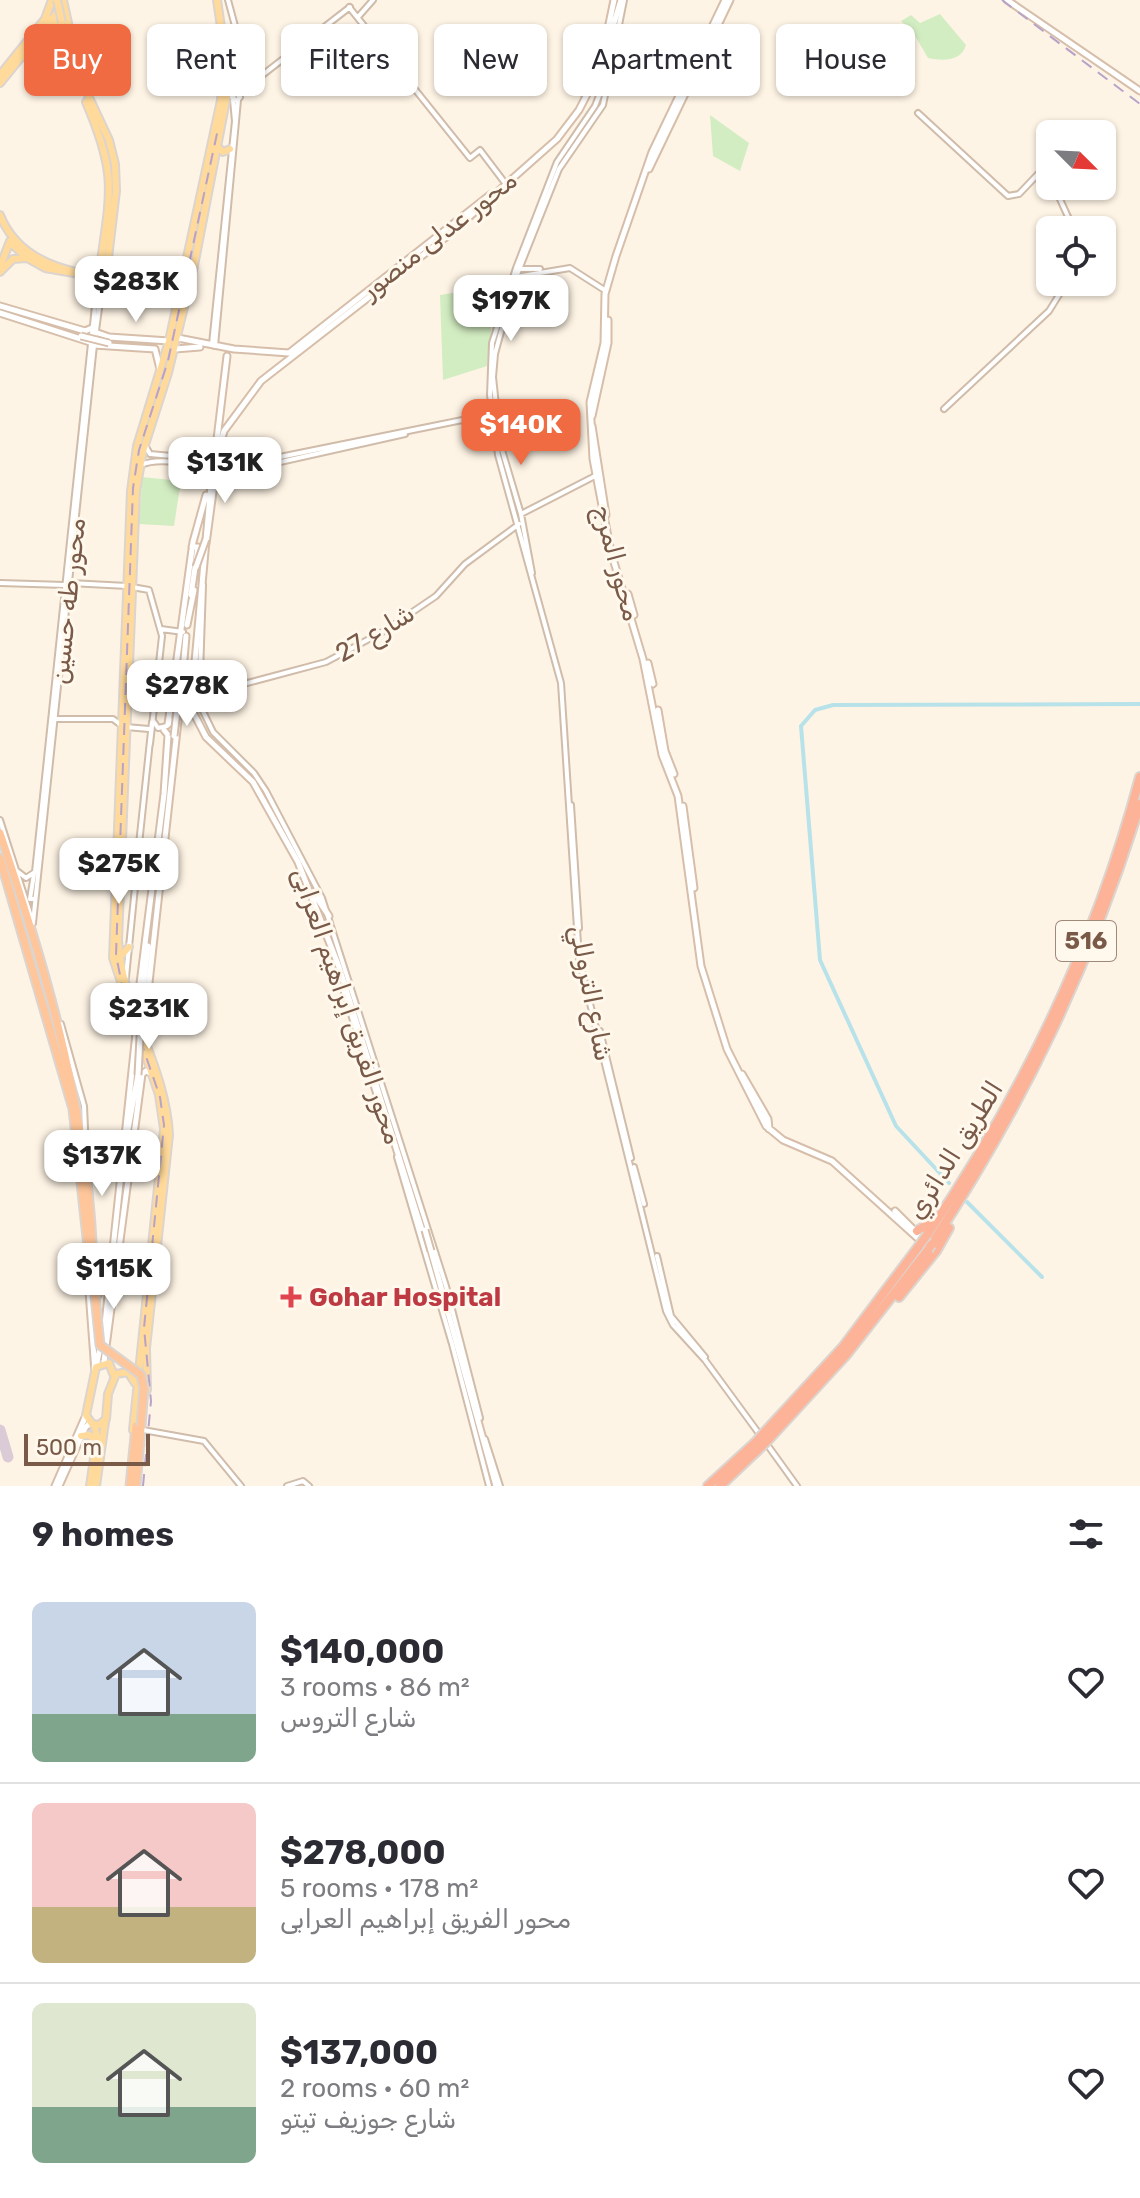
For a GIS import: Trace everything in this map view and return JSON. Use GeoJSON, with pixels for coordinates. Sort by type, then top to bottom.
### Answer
{"type":"FeatureCollection","features":[{"type":"Feature","properties":{"kind":"highway","name":"الطريق الدائري"},"geometry":{"type":"LineString","coordinates":[[1015,1101],[1108,886],[1140,777]]}},
{"type":"Feature","properties":{"kind":"highway","name":"الطريق الدائري"},"geometry":{"type":"LineString","coordinates":[[720,1486],[885,1307],[959,1196],[1015,1101],[1087,958],[1140,804]]}},
{"type":"Feature","properties":{"kind":"highway"},"geometry":{"type":"LineString","coordinates":[[0,833],[3,855],[73,1109],[98,1341],[105,1351],[138,1371],[144,1384],[130,1486]]}},
{"type":"Feature","properties":{"kind":"highway"},"geometry":{"type":"LineString","coordinates":[[3,855],[14,861]]}},
{"type":"Feature","properties":{"kind":"highway"},"geometry":{"type":"LineString","coordinates":[[3,855],[80,1112],[86,1150],[97,1343],[106,1355],[133,1370],[141,1379],[136,1486]]}},
{"type":"Feature","properties":{"kind":"highway"},"geometry":{"type":"LineString","coordinates":[[926,1244],[959,1196]]}},
{"type":"Feature","properties":{"kind":"highway","name":"الطريق الدائري"},"geometry":{"type":"LineString","coordinates":[[841,1355],[926,1244]]}},
{"type":"Feature","properties":{"kind":"highway","name":"الطريق الدائري"},"geometry":{"type":"LineString","coordinates":[[708,1486],[761,1438]]}},
{"type":"Feature","properties":{"kind":"main road"},"geometry":{"type":"LineString","coordinates":[[219,0],[224,24]]}},
{"type":"Feature","properties":{"kind":"main road"},"geometry":{"type":"LineString","coordinates":[[133,506],[146,440],[179,344],[217,151],[225,63],[219,0]]}},
{"type":"Feature","properties":{"kind":"main road","name":"محور عدلى منصور"},"geometry":{"type":"LineString","coordinates":[[179,344],[214,342],[234,349],[293,353],[372,299],[550,143],[581,100],[602,54],[614,0]]}},
{"type":"Feature","properties":{"kind":"main road","name":"محور عدلى منصور"},"geometry":{"type":"LineString","coordinates":[[615,24],[623,0]]}},
{"type":"Feature","properties":{"kind":"main road","name":"محور المرج"},"geometry":{"type":"LineString","coordinates":[[714,24],[727,0]]}},
{"type":"Feature","properties":{"kind":"main road","name":"محور المرج"},"geometry":{"type":"LineString","coordinates":[[727,0],[650,160],[609,291],[607,327],[592,421],[611,541],[651,676],[664,754],[683,803],[699,935],[713,1005],[747,1093],[770,1130],[796,1145],[835,1159],[926,1244]]}},
{"type":"Feature","properties":{"kind":"main road"},"geometry":{"type":"LineString","coordinates":[[1007,0],[1140,91]]}},
{"type":"Feature","properties":{"kind":"main road"},"geometry":{"type":"LineString","coordinates":[[0,83],[54,17],[58,2]]}},
{"type":"Feature","properties":{"kind":"main road"},"geometry":{"type":"LineString","coordinates":[[58,2],[78,79],[108,156],[112,202],[101,277]]}},
{"type":"Feature","properties":{"kind":"main road"},"geometry":{"type":"LineString","coordinates":[[0,75],[15,52],[58,2]]}},
{"type":"Feature","properties":{"kind":"main road"},"geometry":{"type":"LineString","coordinates":[[54,17],[63,22]]}},
{"type":"Feature","properties":{"kind":"main road"},"geometry":{"type":"LineString","coordinates":[[159,1090],[136,1032],[113,958],[136,451],[166,356],[218,125],[235,96]]}},
{"type":"Feature","properties":{"kind":"main road","name":"محور عدلى منصور"},"geometry":{"type":"LineString","coordinates":[[222,430],[249,395],[293,353],[484,204],[560,136],[584,96]]}},
{"type":"Feature","properties":{"kind":"main road","name":"محور المرج"},"geometry":{"type":"LineString","coordinates":[[620,574],[595,476],[589,409],[607,327],[606,290],[650,160],[680,96]]}},
{"type":"Feature","properties":{"kind":"main road"},"geometry":{"type":"LineString","coordinates":[[217,151],[229,153]]}},
{"type":"Feature","properties":{"kind":"main road"},"geometry":{"type":"LineString","coordinates":[[472,221],[484,204]]}},
{"type":"Feature","properties":{"kind":"main road"},"geometry":{"type":"LineString","coordinates":[[0,215],[14,240],[34,257],[58,267],[101,277]]}},
{"type":"Feature","properties":{"kind":"main road"},"geometry":{"type":"LineString","coordinates":[[0,224],[10,241],[27,258],[49,269],[168,287],[181,282]]}},
{"type":"Feature","properties":{"kind":"main road"},"geometry":{"type":"LineString","coordinates":[[0,270],[10,257],[10,241]]}},
{"type":"Feature","properties":{"kind":"main road"},"geometry":{"type":"LineString","coordinates":[[10,257],[27,258]]}},
{"type":"Feature","properties":{"kind":"main road"},"geometry":{"type":"LineString","coordinates":[[185,263],[194,266]]}},
{"type":"Feature","properties":{"kind":"main road"},"geometry":{"type":"LineString","coordinates":[[168,287],[177,303]]}},
{"type":"Feature","properties":{"kind":"main road"},"geometry":{"type":"LineString","coordinates":[[0,306],[87,333],[107,343]]}},
{"type":"Feature","properties":{"kind":"main road"},"geometry":{"type":"LineString","coordinates":[[0,313],[40,326],[151,345],[161,349],[166,356]]}},
{"type":"Feature","properties":{"kind":"main road"},"geometry":{"type":"LineString","coordinates":[[87,333],[92,344],[151,345],[169,341]]}},
{"type":"Feature","properties":{"kind":"main road"},"geometry":{"type":"LineString","coordinates":[[103,336],[107,343]]}},
{"type":"Feature","properties":{"kind":"main road"},"geometry":{"type":"LineString","coordinates":[[179,344],[225,350],[222,430]]}},
{"type":"Feature","properties":{"kind":"main road"},"geometry":{"type":"LineString","coordinates":[[151,345],[158,352],[160,378]]}},
{"type":"Feature","properties":{"kind":"main road"},"geometry":{"type":"LineString","coordinates":[[227,356],[234,349]]}},
{"type":"Feature","properties":{"kind":"main road"},"geometry":{"type":"LineString","coordinates":[[283,353],[288,360]]}},
{"type":"Feature","properties":{"kind":"main road","name":"محور الفريق إبراهيم العرابى"},"geometry":{"type":"LineString","coordinates":[[193,696],[212,454],[222,430]]}},
{"type":"Feature","properties":{"kind":"main road","name":"محور الفريق إبراهيم العرابى"},"geometry":{"type":"LineString","coordinates":[[222,430],[206,495],[197,564],[193,710],[206,737],[253,782],[298,864],[342,978],[423,1230]]}},
{"type":"Feature","properties":{"kind":"main road"},"geometry":{"type":"LineString","coordinates":[[197,564],[206,539],[211,473]]}},
{"type":"Feature","properties":{"kind":"main road"},"geometry":{"type":"LineString","coordinates":[[146,1046],[141,1001],[148,992],[170,733],[184,637],[192,547],[206,495]]}},
{"type":"Feature","properties":{"kind":"main road"},"geometry":{"type":"LineString","coordinates":[[184,637],[197,564],[198,547],[192,547]]}},
{"type":"Feature","properties":{"kind":"main road"},"geometry":{"type":"LineString","coordinates":[[124,726],[126,670]]}},
{"type":"Feature","properties":{"kind":"main road"},"geometry":{"type":"LineString","coordinates":[[118,1175],[140,1075],[141,1001],[156,881],[161,865],[170,733],[175,704]]}},
{"type":"Feature","properties":{"kind":"main road","name":"محور الفريق إبراهيم العرابى"},"geometry":{"type":"LineString","coordinates":[[193,710],[208,735],[255,780],[288,835],[313,892],[342,967],[457,1338],[495,1486]]}},
{"type":"Feature","properties":{"kind":"main road"},"geometry":{"type":"LineString","coordinates":[[170,733],[178,717]]}},
{"type":"Feature","properties":{"kind":"main road"},"geometry":{"type":"LineString","coordinates":[[121,789],[119,958],[126,987],[141,1001],[146,1046],[168,1121],[140,1361],[141,1379],[147,1388],[143,1430],[137,1441]]}},
{"type":"Feature","properties":{"kind":"main road"},"geometry":{"type":"LineString","coordinates":[[313,892],[329,916]]}},
{"type":"Feature","properties":{"kind":"main road"},"geometry":{"type":"LineString","coordinates":[[119,958],[125,956],[129,947]]}},
{"type":"Feature","properties":{"kind":"main road"},"geometry":{"type":"LineString","coordinates":[[57,1486],[86,1415],[96,1370],[108,1297],[118,1175],[136,1032]]}},
{"type":"Feature","properties":{"kind":"main road"},"geometry":{"type":"LineString","coordinates":[[96,1370],[104,1362],[128,1171],[128,1148],[142,1064],[134,1064]]}},
{"type":"Feature","properties":{"kind":"main road"},"geometry":{"type":"LineString","coordinates":[[140,1075],[146,1071],[151,1074]]}},
{"type":"Feature","properties":{"kind":"main road"},"geometry":{"type":"LineString","coordinates":[[136,1394],[146,1348],[154,1245]]}},
{"type":"Feature","properties":{"kind":"main road"},"geometry":{"type":"LineString","coordinates":[[90,1246],[100,1332],[95,1335],[91,1333]]}},
{"type":"Feature","properties":{"kind":"main road"},"geometry":{"type":"LineString","coordinates":[[90,1246],[91,1333],[96,1370]]}},
{"type":"Feature","properties":{"kind":"main road","name":"محور الفريق إبراهيم العرابى"},"geometry":{"type":"LineString","coordinates":[[430,1252],[495,1486]]}},
{"type":"Feature","properties":{"kind":"main road"},"geometry":{"type":"LineString","coordinates":[[98,1296],[103,1300],[108,1297]]}},
{"type":"Feature","properties":{"kind":"main road"},"geometry":{"type":"LineString","coordinates":[[104,1362],[113,1367],[140,1361]]}},
{"type":"Feature","properties":{"kind":"main road"},"geometry":{"type":"LineString","coordinates":[[93,1486],[114,1376],[113,1367]]}},
{"type":"Feature","properties":{"kind":"main road"},"geometry":{"type":"LineString","coordinates":[[114,1376],[124,1371],[132,1375],[136,1394],[137,1441]]}},
{"type":"Feature","properties":{"kind":"main road"},"geometry":{"type":"LineString","coordinates":[[136,1394],[147,1388]]}},
{"type":"Feature","properties":{"kind":"main road"},"geometry":{"type":"LineString","coordinates":[[86,1415],[96,1440],[93,1486]]}},
{"type":"Feature","properties":{"kind":"main road"},"geometry":{"type":"LineString","coordinates":[[479,1415],[479,1429]]}},
{"type":"Feature","properties":{"kind":"main road"},"geometry":{"type":"LineString","coordinates":[[57,1486],[81,1436],[92,1424],[105,1420]]}},
{"type":"Feature","properties":{"kind":"main road"},"geometry":{"type":"LineString","coordinates":[[81,1436],[91,1435],[96,1440]]}},
{"type":"Feature","properties":{"kind":"street"},"geometry":{"type":"LineString","coordinates":[[228,0],[233,24]]}},
{"type":"Feature","properties":{"kind":"street"},"geometry":{"type":"LineString","coordinates":[[343,0],[450,134]]}},
{"type":"Feature","properties":{"kind":"street"},"geometry":{"type":"LineString","coordinates":[[358,17],[373,0]]}},
{"type":"Feature","properties":{"kind":"street"},"geometry":{"type":"LineString","coordinates":[[619,24],[623,0]]}},
{"type":"Feature","properties":{"kind":"street"},"geometry":{"type":"LineString","coordinates":[[265,73],[349,7]]}},
{"type":"Feature","properties":{"kind":"street"},"geometry":{"type":"LineString","coordinates":[[349,7],[470,158],[480,150],[505,183]]}},
{"type":"Feature","properties":{"kind":"street"},"geometry":{"type":"LineString","coordinates":[[227,225],[229,153],[235,96]]}},
{"type":"Feature","properties":{"kind":"street"},"geometry":{"type":"LineString","coordinates":[[214,342],[227,225],[235,96]]}},
{"type":"Feature","properties":{"kind":"street"},"geometry":{"type":"LineString","coordinates":[[528,246],[557,162],[597,96]]}},
{"type":"Feature","properties":{"kind":"street"},"geometry":{"type":"LineString","coordinates":[[520,523],[498,455],[492,381],[493,338],[517,269],[563,162],[603,105],[605,96]]}},
{"type":"Feature","properties":{"kind":"street"},"geometry":{"type":"LineString","coordinates":[[918,113],[1008,196],[1019,194],[1036,176]]}},
{"type":"Feature","properties":{"kind":"street"},"geometry":{"type":"LineString","coordinates":[[579,129],[584,134]]}},
{"type":"Feature","properties":{"kind":"street"},"geometry":{"type":"LineString","coordinates":[[517,269],[574,267],[606,290]]}},
{"type":"Feature","properties":{"kind":"street"},"geometry":{"type":"LineString","coordinates":[[516,277],[570,268],[606,290]]}},
{"type":"Feature","properties":{"kind":"street"},"geometry":{"type":"LineString","coordinates":[[492,381],[499,332],[517,269]]}},
{"type":"Feature","properties":{"kind":"street","name":"محور طه حسين"},"geometry":{"type":"LineString","coordinates":[[33,923],[92,344],[87,333],[101,277]]}},
{"type":"Feature","properties":{"kind":"street"},"geometry":{"type":"LineString","coordinates":[[944,409],[1049,311],[1058,296]]}},
{"type":"Feature","properties":{"kind":"street"},"geometry":{"type":"LineString","coordinates":[[150,454],[235,469],[494,414]]}},
{"type":"Feature","properties":{"kind":"street"},"geometry":{"type":"LineString","coordinates":[[494,414],[521,514],[520,523]]}},
{"type":"Feature","properties":{"kind":"street"},"geometry":{"type":"LineString","coordinates":[[146,440],[150,454],[147,462]]}},
{"type":"Feature","properties":{"kind":"street"},"geometry":{"type":"LineString","coordinates":[[150,454],[204,459],[212,454]]}},
{"type":"Feature","properties":{"kind":"street"},"geometry":{"type":"LineString","coordinates":[[214,462],[224,465],[285,458]]}},
{"type":"Feature","properties":{"kind":"street"},"geometry":{"type":"LineString","coordinates":[[157,462],[224,473],[285,458]]}},
{"type":"Feature","properties":{"kind":"street"},"geometry":{"type":"LineString","coordinates":[[202,468],[204,459]]}},
{"type":"Feature","properties":{"kind":"street"},"geometry":{"type":"LineString","coordinates":[[139,467],[147,462],[197,463]]}},
{"type":"Feature","properties":{"kind":"street"},"geometry":{"type":"LineString","coordinates":[[224,465],[221,469],[224,473]]}},
{"type":"Feature","properties":{"kind":"street"},"geometry":{"type":"LineString","coordinates":[[521,514],[595,476]]}},
{"type":"Feature","properties":{"kind":"street","name":"شارع التروللي"},"geometry":{"type":"LineString","coordinates":[[520,523],[561,683],[579,953],[666,1311],[673,1325],[690,1343],[797,1486]]}},
{"type":"Feature","properties":{"kind":"street","name":"شارع 27"},"geometry":{"type":"LineString","coordinates":[[193,696],[326,662],[371,638],[436,596],[459,569],[520,523]]}},
{"type":"Feature","properties":{"kind":"street"},"geometry":{"type":"LineString","coordinates":[[152,736],[170,733],[193,696],[204,622],[202,579]]}},
{"type":"Feature","properties":{"kind":"street"},"geometry":{"type":"LineString","coordinates":[[0,583],[130,587],[149,591],[161,629],[126,987]]}},
{"type":"Feature","properties":{"kind":"street","name":"محور طه حسين"},"geometry":{"type":"LineString","coordinates":[[36,897],[31,901],[56,716],[67,584]]}},
{"type":"Feature","properties":{"kind":"street"},"geometry":{"type":"LineString","coordinates":[[204,622],[213,625]]}},
{"type":"Feature","properties":{"kind":"street"},"geometry":{"type":"LineString","coordinates":[[161,629],[184,637]]}},
{"type":"Feature","properties":{"kind":"street"},"geometry":{"type":"LineString","coordinates":[[170,733],[193,696]]}},
{"type":"Feature","properties":{"kind":"street"},"geometry":{"type":"LineString","coordinates":[[193,696],[211,729],[254,773],[266,791],[299,849],[329,916],[425,1221],[430,1252],[479,1415],[495,1486]]}},
{"type":"Feature","properties":{"kind":"street"},"geometry":{"type":"LineString","coordinates":[[150,744],[149,729],[154,708]]}},
{"type":"Feature","properties":{"kind":"street"},"geometry":{"type":"LineString","coordinates":[[56,716],[116,719],[124,726],[149,729]]}},
{"type":"Feature","properties":{"kind":"street"},"geometry":{"type":"LineString","coordinates":[[107,718],[122,716]]}},
{"type":"Feature","properties":{"kind":"street"},"geometry":{"type":"LineString","coordinates":[[154,722],[170,733]]}},
{"type":"Feature","properties":{"kind":"street"},"geometry":{"type":"LineString","coordinates":[[0,820],[33,923],[84,1106],[86,1150]]}},
{"type":"Feature","properties":{"kind":"street"},"geometry":{"type":"LineString","coordinates":[[17,871],[28,878],[35,872]]}},
{"type":"Feature","properties":{"kind":"street"},"geometry":{"type":"LineString","coordinates":[[314,909],[342,978],[416,1224],[430,1252]]}},
{"type":"Feature","properties":{"kind":"street"},"geometry":{"type":"LineString","coordinates":[[416,1224],[421,1232],[426,1231],[425,1221]]}},
{"type":"Feature","properties":{"kind":"street"},"geometry":{"type":"LineString","coordinates":[[143,1430],[204,1441],[241,1486]]}},
{"type":"Feature","properties":{"kind":"street"},"geometry":{"type":"LineString","coordinates":[[290,1486],[302,1483],[307,1486]]}},
{"type":"Feature","properties":{"kind":"green space"},"geometry":{"type":"Polygon","coordinates":[[[940,14],[966,45],[964,51],[950,59],[928,58],[915,36],[915,24],[901,21],[911,15],[920,23],[940,14]]]}},
{"type":"Feature","properties":{"kind":"green space"},"geometry":{"type":"Polygon","coordinates":[[[710,115],[749,143],[740,171],[713,156],[710,115]]]}},
{"type":"Feature","properties":{"kind":"green space"},"geometry":{"type":"Polygon","coordinates":[[[471,290],[472,297],[495,296],[487,366],[443,380],[440,295],[471,290]]]}},
{"type":"Feature","properties":{"kind":"green space"},"geometry":{"type":"Polygon","coordinates":[[[142,477],[181,481],[174,526],[139,524],[142,477]]]}},
{"type":"Feature","properties":{"kind":"waterway"},"geometry":{"type":"LineString","coordinates":[[949,1183],[896,1126],[820,960],[801,726],[815,710],[833,705],[1140,704]]}},
{"type":"Feature","properties":{"kind":"waterway"},"geometry":{"type":"LineString","coordinates":[[967,1202],[1042,1277]]}},
{"type":"Feature","properties":{"kind":"taxiway"},"geometry":{"type":"LineString","coordinates":[[0,1446],[2,1436]]}},
{"type":"Feature","properties":{"kind":"runway"},"geometry":{"type":"LineString","coordinates":[[0,1430],[8,1457]]}},
{"type":"Feature","properties":{"kind":"railway"},"geometry":{"type":"LineString","coordinates":[[1002,0],[1140,104]]}},
{"type":"Feature","properties":{"kind":"railway"},"geometry":{"type":"LineString","coordinates":[[143,1486],[151,1401],[144,1328],[164,1125],[160,1097],[123,990],[116,955],[133,488],[139,450],[168,361],[218,129]]}},
{"type":"Feature","properties":{"kind":"place","name":"Gohar Hospital"},"geometry":{"type":"Point","coordinates":[291,1297]}}]}
